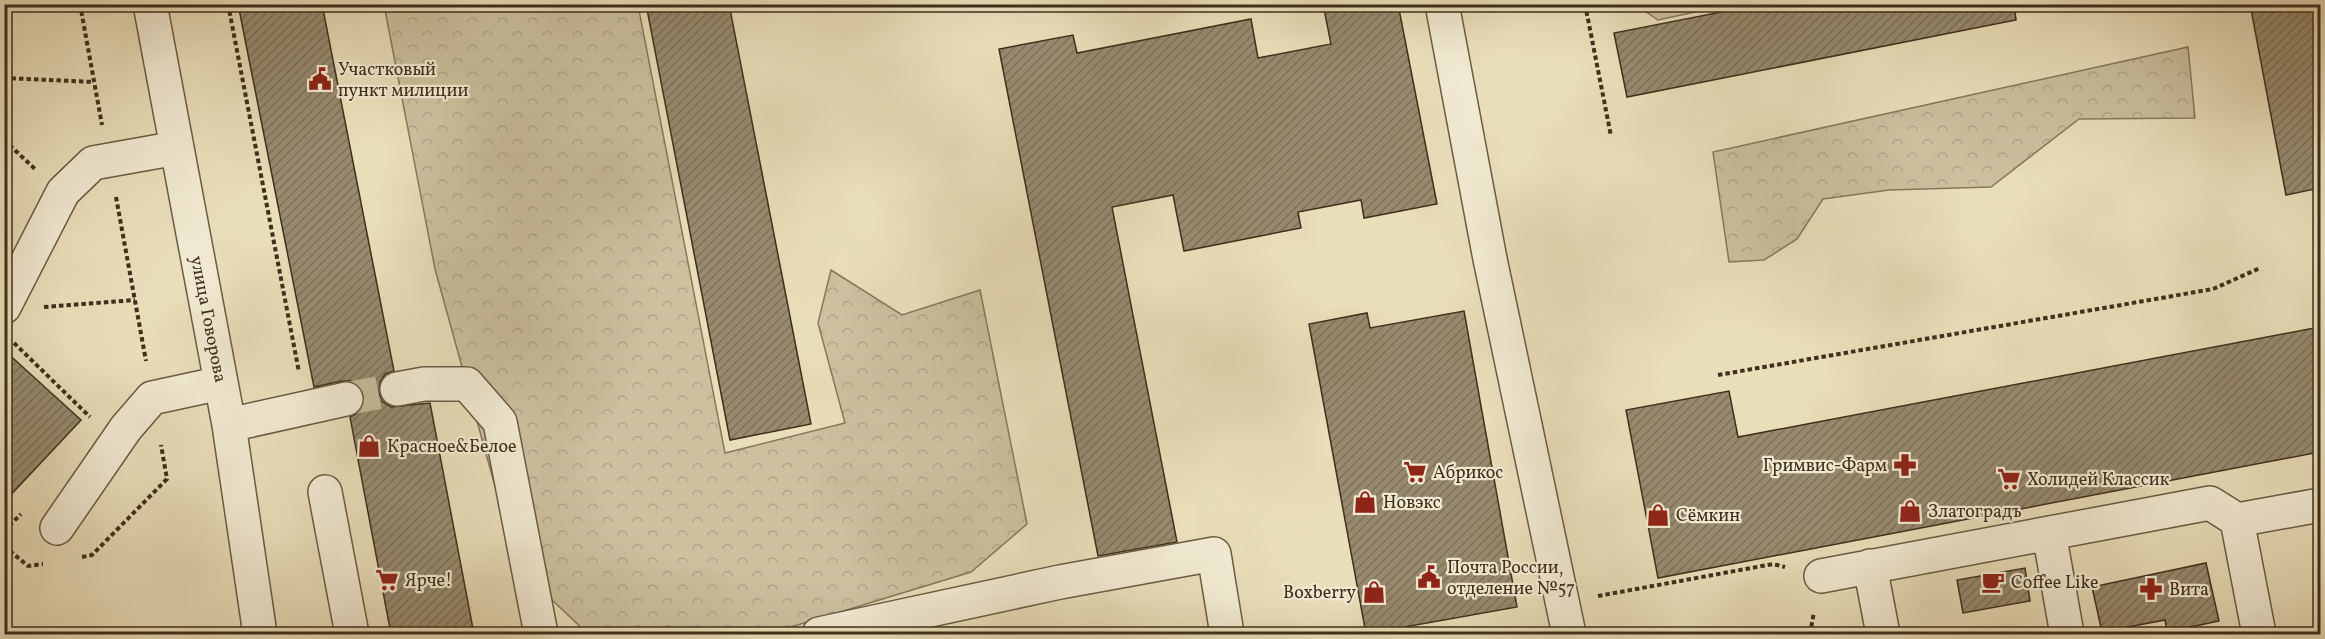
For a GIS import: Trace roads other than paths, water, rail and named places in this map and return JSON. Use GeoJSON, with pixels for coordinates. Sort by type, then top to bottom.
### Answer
{"type":"FeatureCollection","features":[{"type":"Feature","properties":{"kind":"street","name":"улица Говорова"},"geometry":{"type":"LineString","coordinates":[[150,4],[229,425],[260,634]]}},
{"type":"Feature","properties":{"kind":"street"},"geometry":{"type":"LineString","coordinates":[[1442,4],[1490,259],[1569,634]]}},
{"type":"Feature","properties":{"kind":"street"},"geometry":{"type":"LineString","coordinates":[[4,307],[63,192],[93,163],[177,148]]}},
{"type":"Feature","properties":{"kind":"street"},"geometry":{"type":"LineString","coordinates":[[57,528],[126,428],[152,398],[221,383]]}},
{"type":"Feature","properties":{"kind":"street"},"geometry":{"type":"LineString","coordinates":[[397,389],[424,384],[466,384],[500,422],[541,634]]}},
{"type":"Feature","properties":{"kind":"street"},"geometry":{"type":"LineString","coordinates":[[229,425],[346,399]]}},
{"type":"Feature","properties":{"kind":"street"},"geometry":{"type":"LineString","coordinates":[[325,492],[352,634]]}},
{"type":"Feature","properties":{"kind":"street"},"geometry":{"type":"LineString","coordinates":[[1821,576],[2210,503],[2237,520],[2320,505]]}},
{"type":"Feature","properties":{"kind":"street"},"geometry":{"type":"LineString","coordinates":[[2237,520],[2259,634]]}},
{"type":"Feature","properties":{"kind":"street"},"geometry":{"type":"LineString","coordinates":[[2049,533],[2067,634]]}},
{"type":"Feature","properties":{"kind":"street"},"geometry":{"type":"LineString","coordinates":[[819,634],[1060,582],[1214,554],[1227,634]]}},
{"type":"Feature","properties":{"kind":"street"},"geometry":{"type":"LineString","coordinates":[[1870,566],[1883,634]]}},
{"type":"Feature","properties":{"kind":"tunnel"},"geometry":{"type":"LineString","coordinates":[[346,399],[397,389]]}},
{"type":"Feature","properties":{"kind":"place","name":"Участковый пункт милиции"},"geometry":{"type":"Point","coordinates":[320,79]}},
{"type":"Feature","properties":{"kind":"place","name":"Красное&Белое"},"geometry":{"type":"Point","coordinates":[369,446]}},
{"type":"Feature","properties":{"kind":"place","name":"Гримвис-Фарм"},"geometry":{"type":"Point","coordinates":[1905,465]}},
{"type":"Feature","properties":{"kind":"place","name":"Абрикос"},"geometry":{"type":"Point","coordinates":[1415,472]}},
{"type":"Feature","properties":{"kind":"place","name":"Холидей Классик"},"geometry":{"type":"Point","coordinates":[2009,479]}},
{"type":"Feature","properties":{"kind":"place","name":"Новэкс"},"geometry":{"type":"Point","coordinates":[1365,502]}},
{"type":"Feature","properties":{"kind":"place","name":"Златоградъ"},"geometry":{"type":"Point","coordinates":[1910,511]}},
{"type":"Feature","properties":{"kind":"place","name":"Сёмкин"},"geometry":{"type":"Point","coordinates":[1658,515]}},
{"type":"Feature","properties":{"kind":"place","name":"Почта России, отделение №57"},"geometry":{"type":"Point","coordinates":[1429,577]}},
{"type":"Feature","properties":{"kind":"place","name":"Ярче!"},"geometry":{"type":"Point","coordinates":[387,580]}},
{"type":"Feature","properties":{"kind":"place","name":"Coffee Like"},"geometry":{"type":"Point","coordinates":[1993,582]}},
{"type":"Feature","properties":{"kind":"place","name":"Вита"},"geometry":{"type":"Point","coordinates":[2151,589]}},
{"type":"Feature","properties":{"kind":"place","name":"Boxberry"},"geometry":{"type":"Point","coordinates":[1374,592]}}]}
